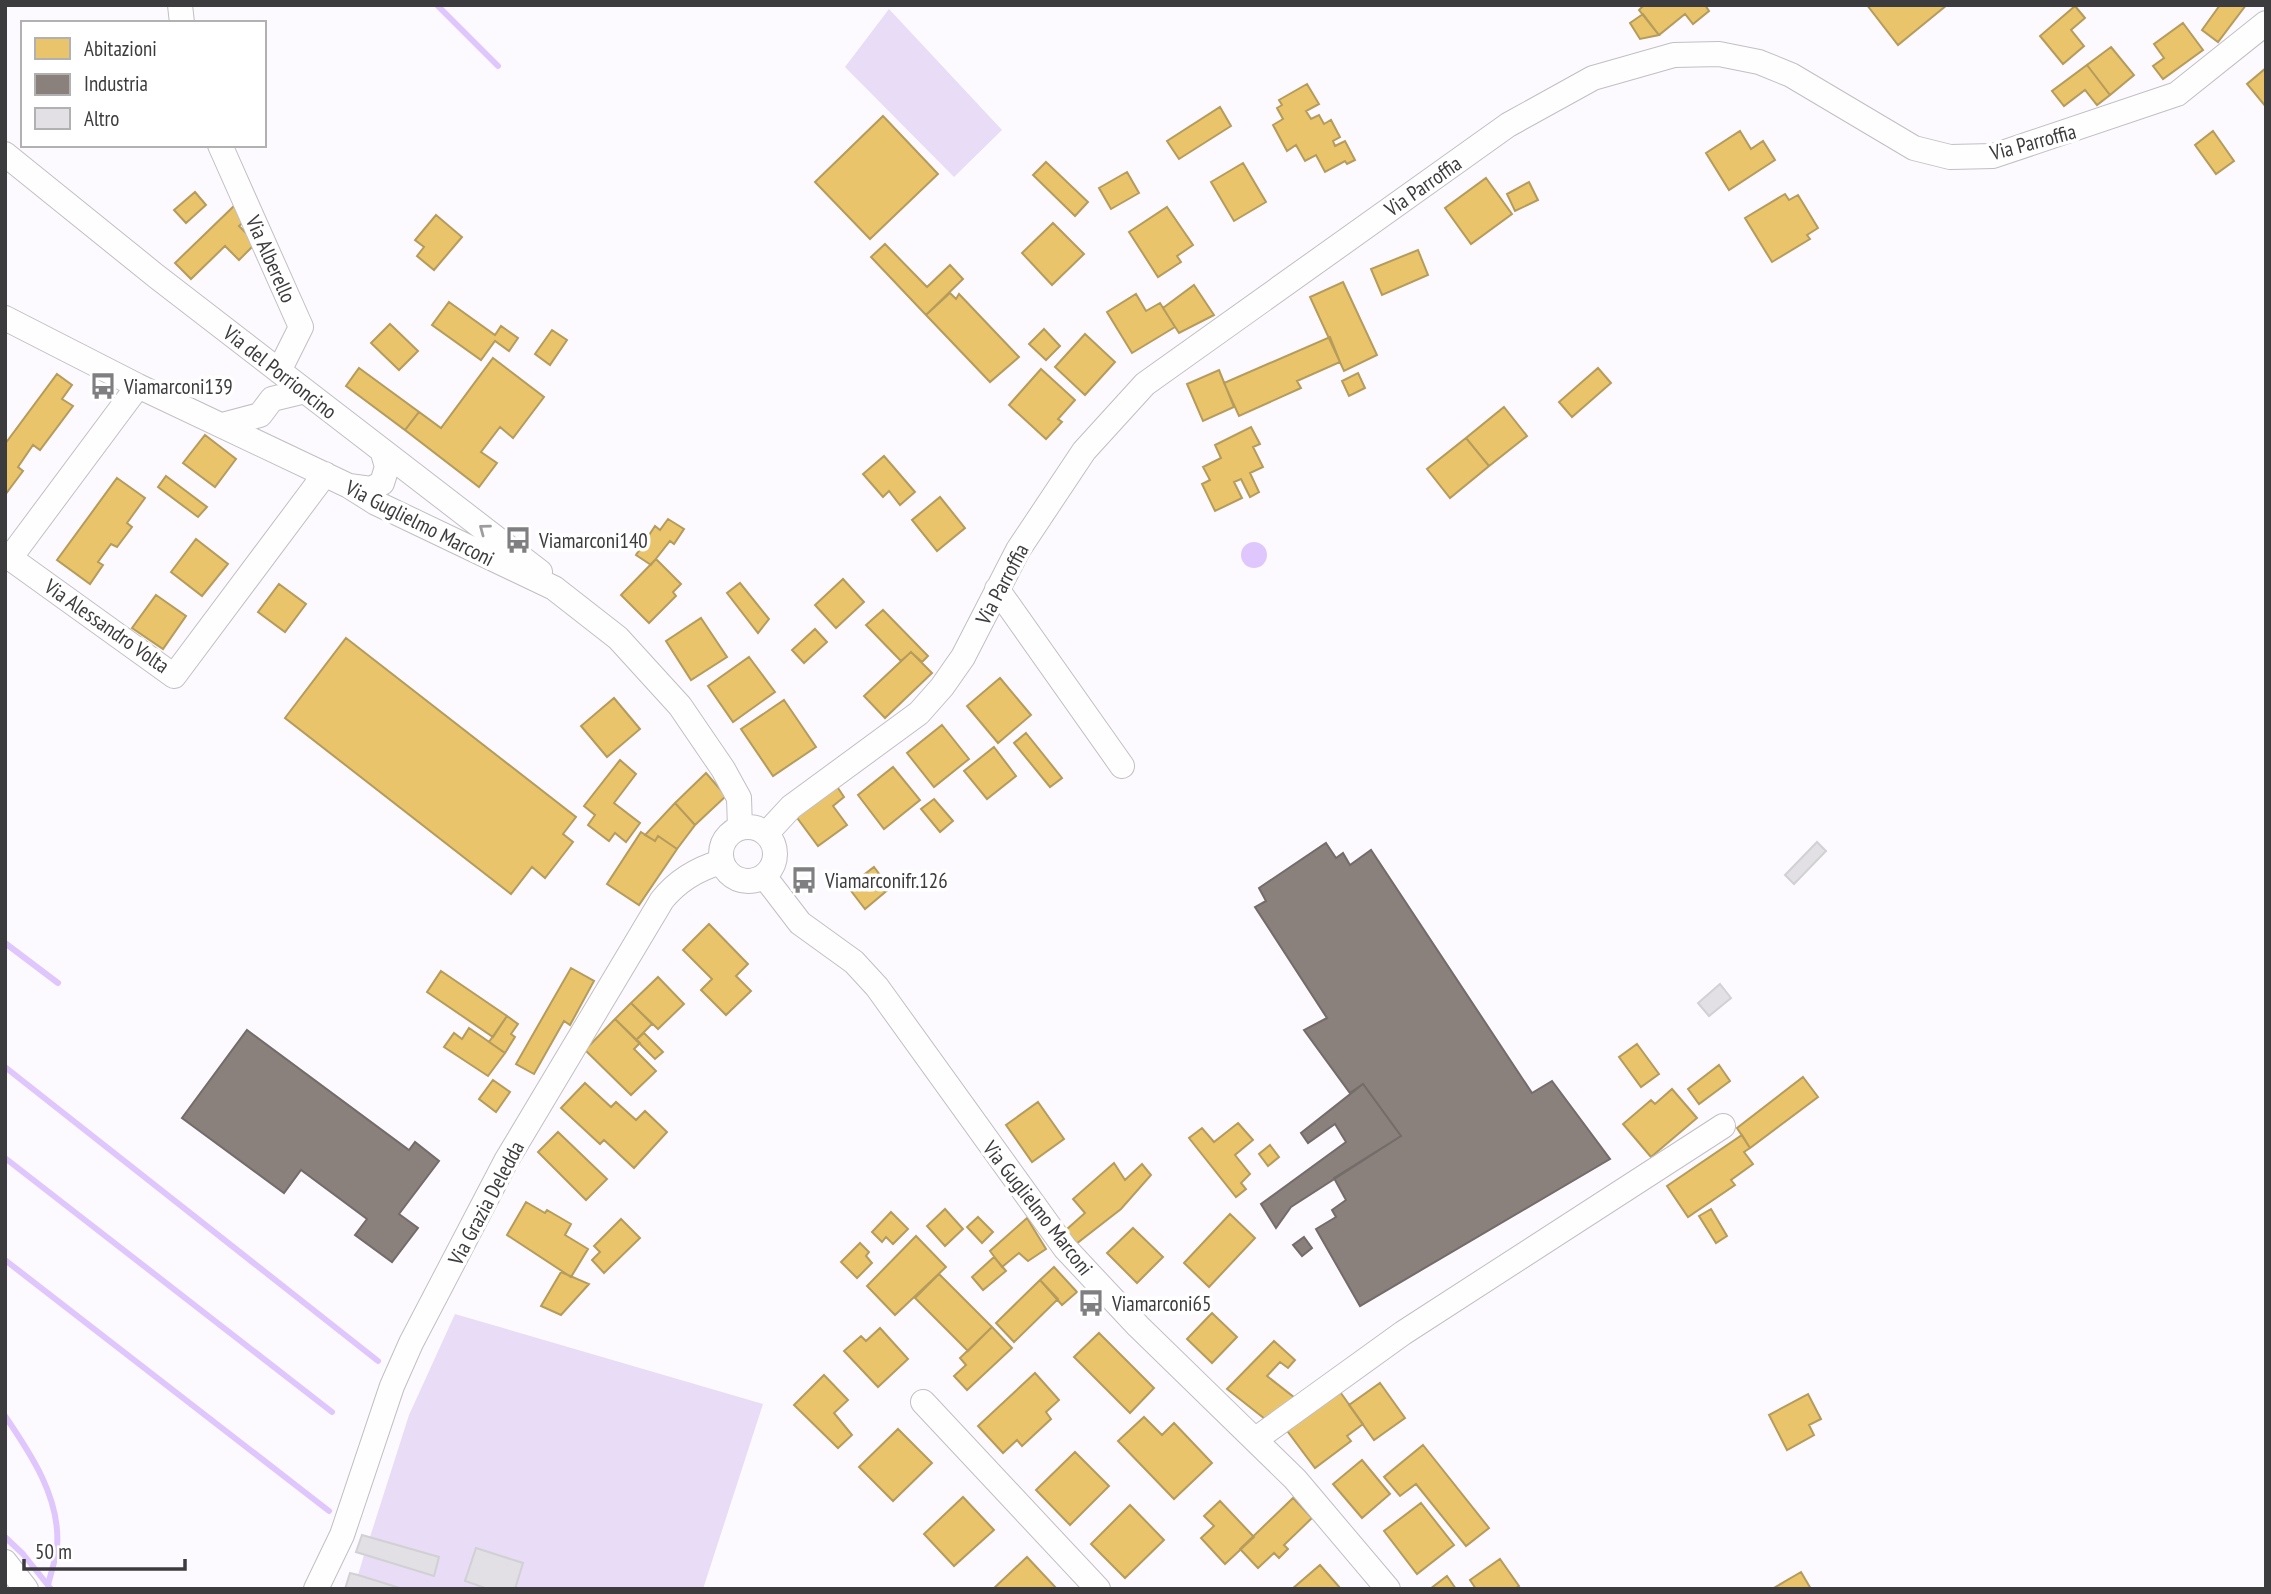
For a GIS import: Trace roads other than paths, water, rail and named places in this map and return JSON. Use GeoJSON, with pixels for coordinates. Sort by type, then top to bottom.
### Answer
{"type":"FeatureCollection","features":[{"type":"Feature","properties":{"kind":"street","name":"Via Parroffia"},"geometry":{"type":"LineString","coordinates":[[766,834],[791,807],[919,713],[942,687],[962,657],[1018,550],[1084,450],[1145,384],[1508,125],[1593,78],[1674,55],[1718,54],[1746,59],[1791,75],[1914,148],[1950,157],[1993,156],[2178,94],[2266,23]]}},
{"type":"Feature","properties":{"kind":"street","name":"Via Alberello"},"geometry":{"type":"LineString","coordinates":[[221,147],[301,327],[275,369]]}},
{"type":"Feature","properties":{"kind":"street","name":"Via del Porrioncino"},"geometry":{"type":"LineString","coordinates":[[5,155],[275,369],[535,568],[554,588]]}},
{"type":"Feature","properties":{"kind":"street","name":"Via Guglielmo Marconi"},"geometry":{"type":"LineString","coordinates":[[5,318],[138,386],[325,474],[376,503],[554,588],[618,638],[680,706],[739,798],[740,828]]}},
{"type":"Feature","properties":{"kind":"street"},"geometry":{"type":"LineString","coordinates":[[267,446],[266,407],[275,369]]}},
{"type":"Feature","properties":{"kind":"street","name":"Via Alessandro Volta"},"geometry":{"type":"LineString","coordinates":[[138,386],[10,558],[174,676],[325,474]]}},
{"type":"Feature","properties":{"kind":"street"},"geometry":{"type":"LineString","coordinates":[[222,425],[305,391]]}},
{"type":"Feature","properties":{"kind":"street"},"geometry":{"type":"LineString","coordinates":[[349,486],[371,489],[382,483],[387,467],[383,453]]}},
{"type":"Feature","properties":{"kind":"street"},"geometry":{"type":"LineString","coordinates":[[998,589],[1122,766]]}},
{"type":"Feature","properties":{"kind":"street"},"geometry":{"type":"LineString","coordinates":[[750,827],[766,834],[772,841],[775,860],[764,876],[755,881],[737,880],[721,862],[723,843],[732,832],[740,828],[750,827]]}},
{"type":"Feature","properties":{"kind":"street","name":"Via Grazia Deledda"},"geometry":{"type":"LineString","coordinates":[[316,1589],[352,1509],[400,1368],[506,1161],[662,900],[682,880],[702,868],[721,862]]}},
{"type":"Feature","properties":{"kind":"street","name":"Via Guglielmo Marconi"},"geometry":{"type":"LineString","coordinates":[[764,876],[800,923],[854,962],[871,980],[1065,1248],[1138,1326],[1256,1439],[1328,1515],[1388,1589]]}},
{"type":"Feature","properties":{"kind":"street"},"geometry":{"type":"LineString","coordinates":[[1256,1439],[1403,1333],[1723,1126]]}},
{"type":"Feature","properties":{"kind":"street"},"geometry":{"type":"LineString","coordinates":[[923,1402],[1098,1589]]}},
{"type":"Feature","properties":{"kind":"street"},"geometry":{"type":"LineString","coordinates":[[5,1562],[26,1589]]}},
{"type":"Feature","properties":{"kind":"waterway"},"geometry":{"type":"LineString","coordinates":[[437,5],[498,66]]}},
{"type":"Feature","properties":{"kind":"waterway"},"geometry":{"type":"LineString","coordinates":[[5,943],[58,983]]}},
{"type":"Feature","properties":{"kind":"waterway"},"geometry":{"type":"LineString","coordinates":[[5,1067],[378,1361]]}},
{"type":"Feature","properties":{"kind":"waterway"},"geometry":{"type":"LineString","coordinates":[[5,1158],[332,1412]]}},
{"type":"Feature","properties":{"kind":"waterway"},"geometry":{"type":"LineString","coordinates":[[5,1260],[329,1511]]}},
{"type":"Feature","properties":{"kind":"waterway"},"geometry":{"type":"LineString","coordinates":[[5,1416],[34,1461],[54,1512],[57,1547],[48,1585]]}},
{"type":"Feature","properties":{"kind":"waterway"},"geometry":{"type":"LineString","coordinates":[[5,1537],[23,1554],[51,1589]]}},
{"type":"Feature","properties":{"kind":"place","name":"Viamarconi139"},"geometry":{"type":"Point","coordinates":[103,386]}},
{"type":"Feature","properties":{"kind":"place","name":"Viamarconi140"},"geometry":{"type":"Point","coordinates":[518,540]}},
{"type":"Feature","properties":{"kind":"place","name":"Viamarconifr.126"},"geometry":{"type":"Point","coordinates":[804,880]}},
{"type":"Feature","properties":{"kind":"place","name":"Viamarconi65"},"geometry":{"type":"Point","coordinates":[1091,1303]}}]}
